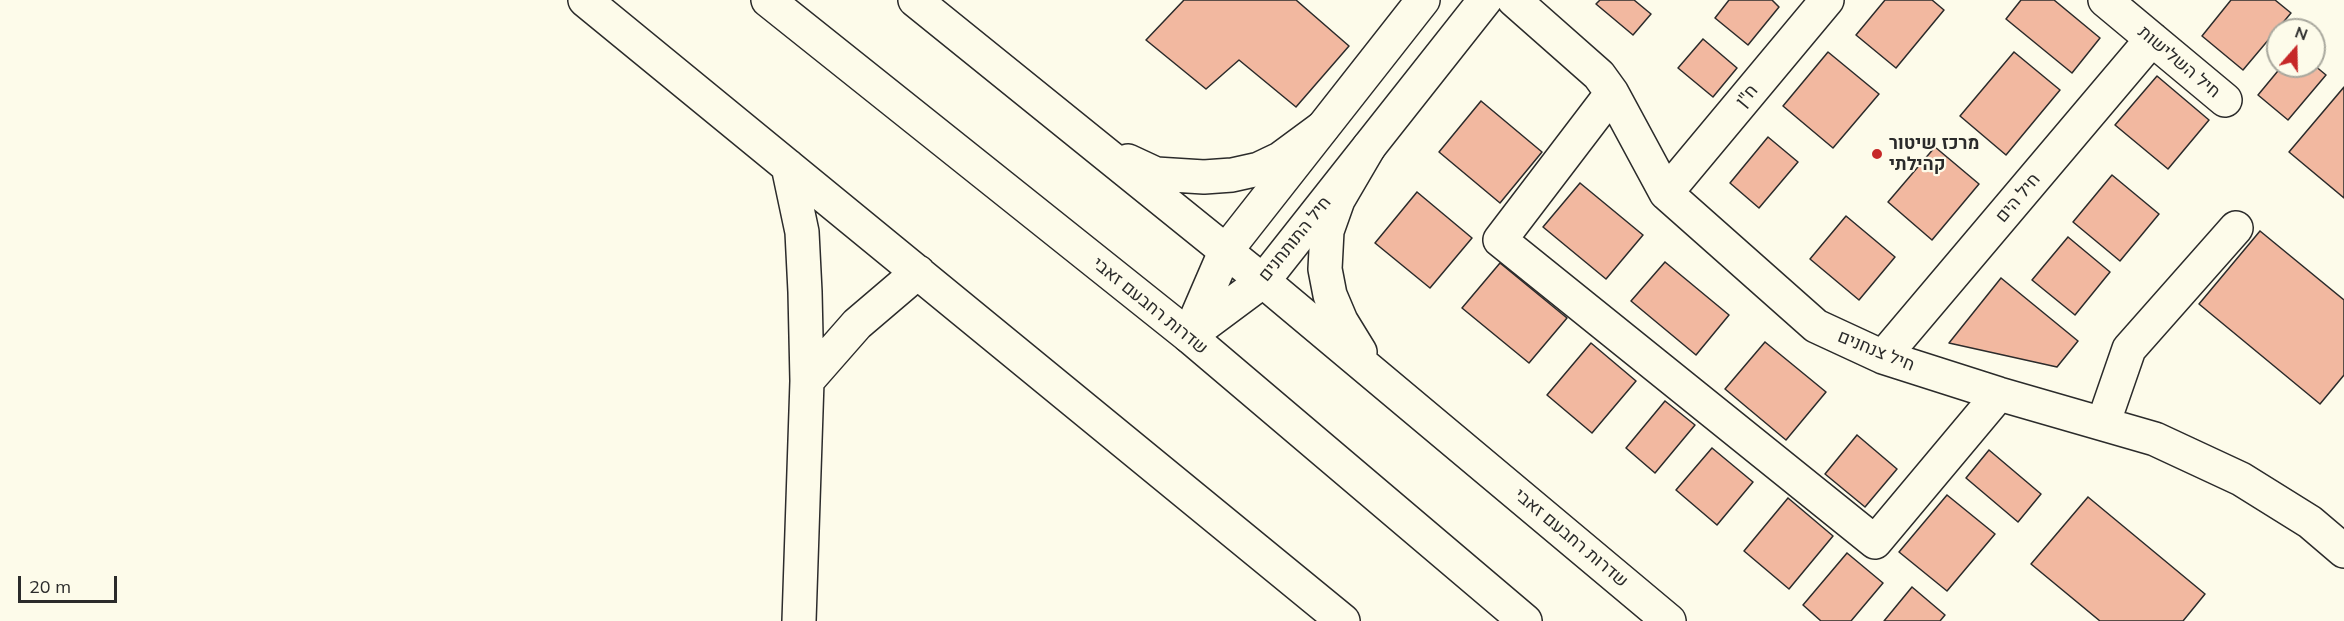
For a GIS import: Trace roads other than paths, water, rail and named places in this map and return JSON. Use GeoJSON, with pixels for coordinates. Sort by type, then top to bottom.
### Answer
{"type":"FeatureCollection","features":[{"type":"Feature","properties":{"kind":"street"},"geometry":{"type":"LineString","coordinates":[[585,0],[1343,621]]}},
{"type":"Feature","properties":{"kind":"street","name":"שדרות רחבעם זאבי"},"geometry":{"type":"LineString","coordinates":[[768,0],[1189,336],[1525,621]]}},
{"type":"Feature","properties":{"kind":"street","name":"שדרות רחבעם זאבי"},"geometry":{"type":"LineString","coordinates":[[915,0],[1263,281],[1670,621]]}},
{"type":"Feature","properties":{"kind":"street"},"geometry":{"type":"LineString","coordinates":[[1189,336],[1225,252],[1423,0]]}},
{"type":"Feature","properties":{"kind":"street","name":"חיל התותחנים"},"geometry":{"type":"LineString","coordinates":[[1189,336],[1263,281],[1485,0]]}},
{"type":"Feature","properties":{"kind":"street","name":"חיל צנחנים"},"geometry":{"type":"LineString","coordinates":[[1514,0],[1599,75],[1612,93],[1666,193],[1816,326],[1883,357],[1999,394],[2155,439],[2241,479],[2310,522],[2344,550]]}},
{"type":"Feature","properties":{"kind":"street","name":"ח\"ן"},"geometry":{"type":"LineString","coordinates":[[1666,193],[1827,0]]}},
{"type":"Feature","properties":{"kind":"street","name":"חיל השלישות"},"geometry":{"type":"LineString","coordinates":[[2105,0],[2225,100]]}},
{"type":"Feature","properties":{"kind":"street","name":"חיל הים"},"geometry":{"type":"LineString","coordinates":[[1883,357],[2152,39]]}},
{"type":"Feature","properties":{"kind":"street"},"geometry":{"type":"LineString","coordinates":[[1612,93],[1500,240],[1875,542],[1999,394]]}},
{"type":"Feature","properties":{"kind":"street"},"geometry":{"type":"LineString","coordinates":[[1075,129],[1128,162],[1156,174],[1204,177],[1232,175],[1259,169],[1280,159],[1322,128]]}},
{"type":"Feature","properties":{"kind":"street"},"geometry":{"type":"LineString","coordinates":[[1370,147],[1338,200],[1327,231],[1325,269],[1334,304],[1357,349],[1412,405]]}},
{"type":"Feature","properties":{"kind":"street"},"geometry":{"type":"LineString","coordinates":[[788,166],[802,232],[806,292],[807,381],[799,621]]}},
{"type":"Feature","properties":{"kind":"street"},"geometry":{"type":"LineString","coordinates":[[2103,424],[2129,349],[2236,228]]}},
{"type":"Feature","properties":{"kind":"street"},"geometry":{"type":"LineString","coordinates":[[807,381],[856,324],[918,272]]}},
{"type":"Feature","properties":{"kind":"place","name":"מרכז שיטור קהילתי"},"geometry":{"type":"Point","coordinates":[1877,154]}}]}
